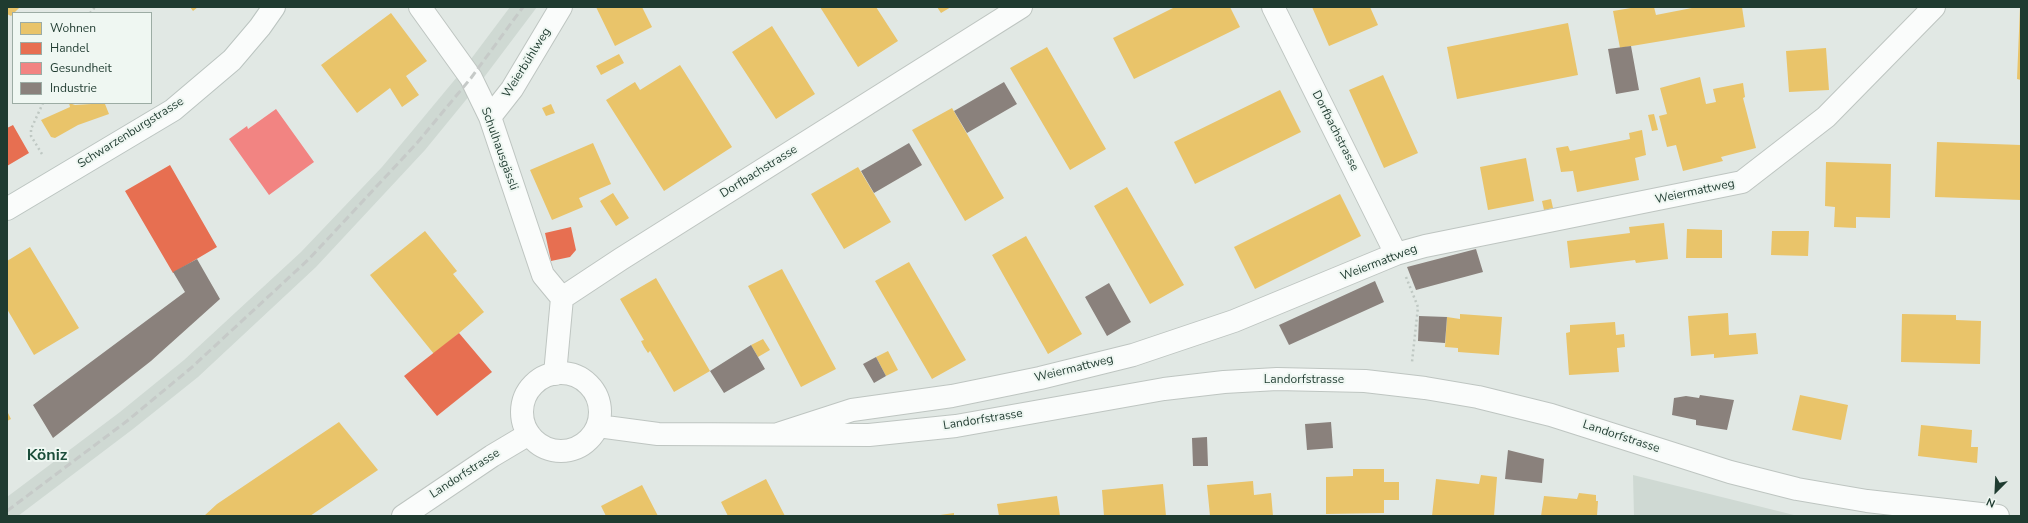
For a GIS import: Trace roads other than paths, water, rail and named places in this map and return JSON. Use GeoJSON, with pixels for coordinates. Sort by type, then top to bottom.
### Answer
{"type":"FeatureCollection","features":[{"type":"Feature","properties":{"kind":"street","name":"Schwarzenburgstrasse"},"geometry":{"type":"LineString","coordinates":[[7,209],[173,110],[208,82],[232,60],[260,27],[274,7]]}},
{"type":"Feature","properties":{"kind":"street","name":"Schulhausgässli"},"geometry":{"type":"LineString","coordinates":[[420,7],[471,78],[490,117],[543,275],[562,298]]}},
{"type":"Feature","properties":{"kind":"street","name":"Weierbühlweg"},"geometry":{"type":"LineString","coordinates":[[490,117],[512,89],[561,7]]}},
{"type":"Feature","properties":{"kind":"street","name":"Dorfbachstrasse"},"geometry":{"type":"LineString","coordinates":[[562,298],[621,258],[1020,7]]}},
{"type":"Feature","properties":{"kind":"street","name":"Dorfbachstrasse"},"geometry":{"type":"LineString","coordinates":[[1273,7],[1396,254]]}},
{"type":"Feature","properties":{"kind":"street","name":"Weiermattweg"},"geometry":{"type":"LineString","coordinates":[[773,436],[852,410],[952,396],[1040,378],[1133,354],[1234,321],[1396,254],[1425,246],[1680,196],[1742,182],[1826,117],[1934,7]]}},
{"type":"Feature","properties":{"kind":"street"},"geometry":{"type":"LineString","coordinates":[[556,374],[562,298]]}},
{"type":"Feature","properties":{"kind":"street"},"geometry":{"type":"LineString","coordinates":[[556,374],[567,374],[578,377],[588,384],[595,392],[600,403],[601,415],[598,426],[592,437],[583,445],[572,450],[560,452],[548,450],[537,443],[528,434],[523,422],[522,409],[525,396],[533,386],[543,378],[556,374]]}},
{"type":"Feature","properties":{"kind":"street","name":"Landorfstrasse"},"geometry":{"type":"LineString","coordinates":[[598,426],[642,433],[773,436],[869,435],[956,426],[1164,389],[1224,382],[1277,379],[1365,381],[1425,388],[1470,396],[1552,415],[1730,472],[1797,489],[1935,513],[1998,516]]}},
{"type":"Feature","properties":{"kind":"street","name":"Landorfstrasse"},"geometry":{"type":"LineString","coordinates":[[403,516],[492,456],[528,434]]}},
{"type":"Feature","properties":{"kind":"railway"},"geometry":{"type":"LineString","coordinates":[[7,511],[127,421],[191,368],[309,259],[417,143],[471,78],[523,7]]}},
{"type":"Feature","properties":{"kind":"district","name":"Köniz"},"geometry":{"type":"Point","coordinates":[47,456]}}]}
